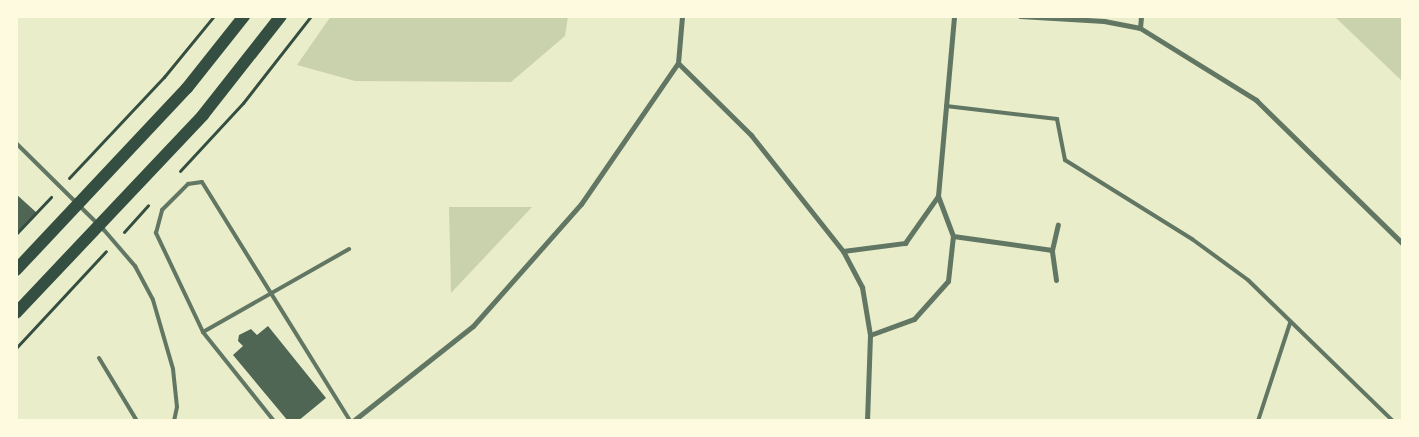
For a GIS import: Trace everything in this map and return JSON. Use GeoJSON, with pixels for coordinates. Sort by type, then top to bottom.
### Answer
{"type":"FeatureCollection","features":[{"type":"Feature","properties":{"kind":"main road"},"geometry":{"type":"LineString","coordinates":[[16,270],[186,88],[244,16]]}},
{"type":"Feature","properties":{"kind":"main road"},"geometry":{"type":"LineString","coordinates":[[16,313],[203,115],[281,16]]}},
{"type":"Feature","properties":{"kind":"street"},"geometry":{"type":"LineString","coordinates":[[352,421],[473,326],[581,204],[678,63],[682,16]]}},
{"type":"Feature","properties":{"kind":"street"},"geometry":{"type":"LineString","coordinates":[[870,335],[914,319],[948,281],[954,236],[938,196],[954,16]]}},
{"type":"Feature","properties":{"kind":"street"},"geometry":{"type":"LineString","coordinates":[[1020,16],[1104,21],[1140,28],[1256,100],[1403,244]]}},
{"type":"Feature","properties":{"kind":"street"},"geometry":{"type":"LineString","coordinates":[[1140,28],[1141,16]]}},
{"type":"Feature","properties":{"kind":"street"},"geometry":{"type":"LineString","coordinates":[[678,63],[751,135],[843,251],[862,287],[870,335],[867,421]]}},
{"type":"Feature","properties":{"kind":"street"},"geometry":{"type":"LineString","coordinates":[[843,251],[905,243],[938,196]]}},
{"type":"Feature","properties":{"kind":"street"},"geometry":{"type":"LineString","coordinates":[[1056,280],[1052,250],[1058,225]]}},
{"type":"Feature","properties":{"kind":"street"},"geometry":{"type":"LineString","coordinates":[[954,236],[1052,250]]}},
{"type":"Feature","properties":{"kind":"lane"},"geometry":{"type":"LineString","coordinates":[[946,106],[1056,119],[1065,160],[1192,239],[1248,280],[1392,421]]}},
{"type":"Feature","properties":{"kind":"lane"},"geometry":{"type":"LineString","coordinates":[[16,143],[104,230],[135,266],[153,300],[173,369],[177,406],[174,421]]}},
{"type":"Feature","properties":{"kind":"lane"},"geometry":{"type":"LineString","coordinates":[[274,421],[202,332],[156,233],[162,210],[188,184],[202,182],[270,295],[352,421]]}},
{"type":"Feature","properties":{"kind":"lane"},"geometry":{"type":"LineString","coordinates":[[202,332],[349,249]]}},
{"type":"Feature","properties":{"kind":"lane"},"geometry":{"type":"LineString","coordinates":[[1258,421],[1290,322]]}},
{"type":"Feature","properties":{"kind":"lane"},"geometry":{"type":"LineString","coordinates":[[99,358],[137,421]]}},
{"type":"Feature","properties":{"kind":"path"},"geometry":{"type":"LineString","coordinates":[[63,184],[164,77],[214,16]]}},
{"type":"Feature","properties":{"kind":"path"},"geometry":{"type":"LineString","coordinates":[[290,43],[311,16]]}},
{"type":"Feature","properties":{"kind":"path"},"geometry":{"type":"LineString","coordinates":[[16,234],[56,191]]}},
{"type":"Feature","properties":{"kind":"green space"},"geometry":{"type":"Polygon","coordinates":[[[331,16],[568,16],[565,36],[511,82],[355,81],[297,65],[331,16]]]}},
{"type":"Feature","properties":{"kind":"green space"},"geometry":{"type":"Polygon","coordinates":[[[1334,16],[1403,16],[1403,82],[1334,16]]]}},
{"type":"Feature","properties":{"kind":"green space"},"geometry":{"type":"Polygon","coordinates":[[[449,207],[532,207],[451,293],[449,207]]]}},
{"type":"Feature","properties":{"kind":"building"},"geometry":{"type":"Polygon","coordinates":[[[16,194],[37,213],[16,236],[16,194]]]}},
{"type":"Feature","properties":{"kind":"building"},"geometry":{"type":"Polygon","coordinates":[[[268,326],[326,398],[298,421],[288,421],[233,355],[243,346],[238,341],[239,335],[251,329],[257,335],[268,326]]]}}]}
